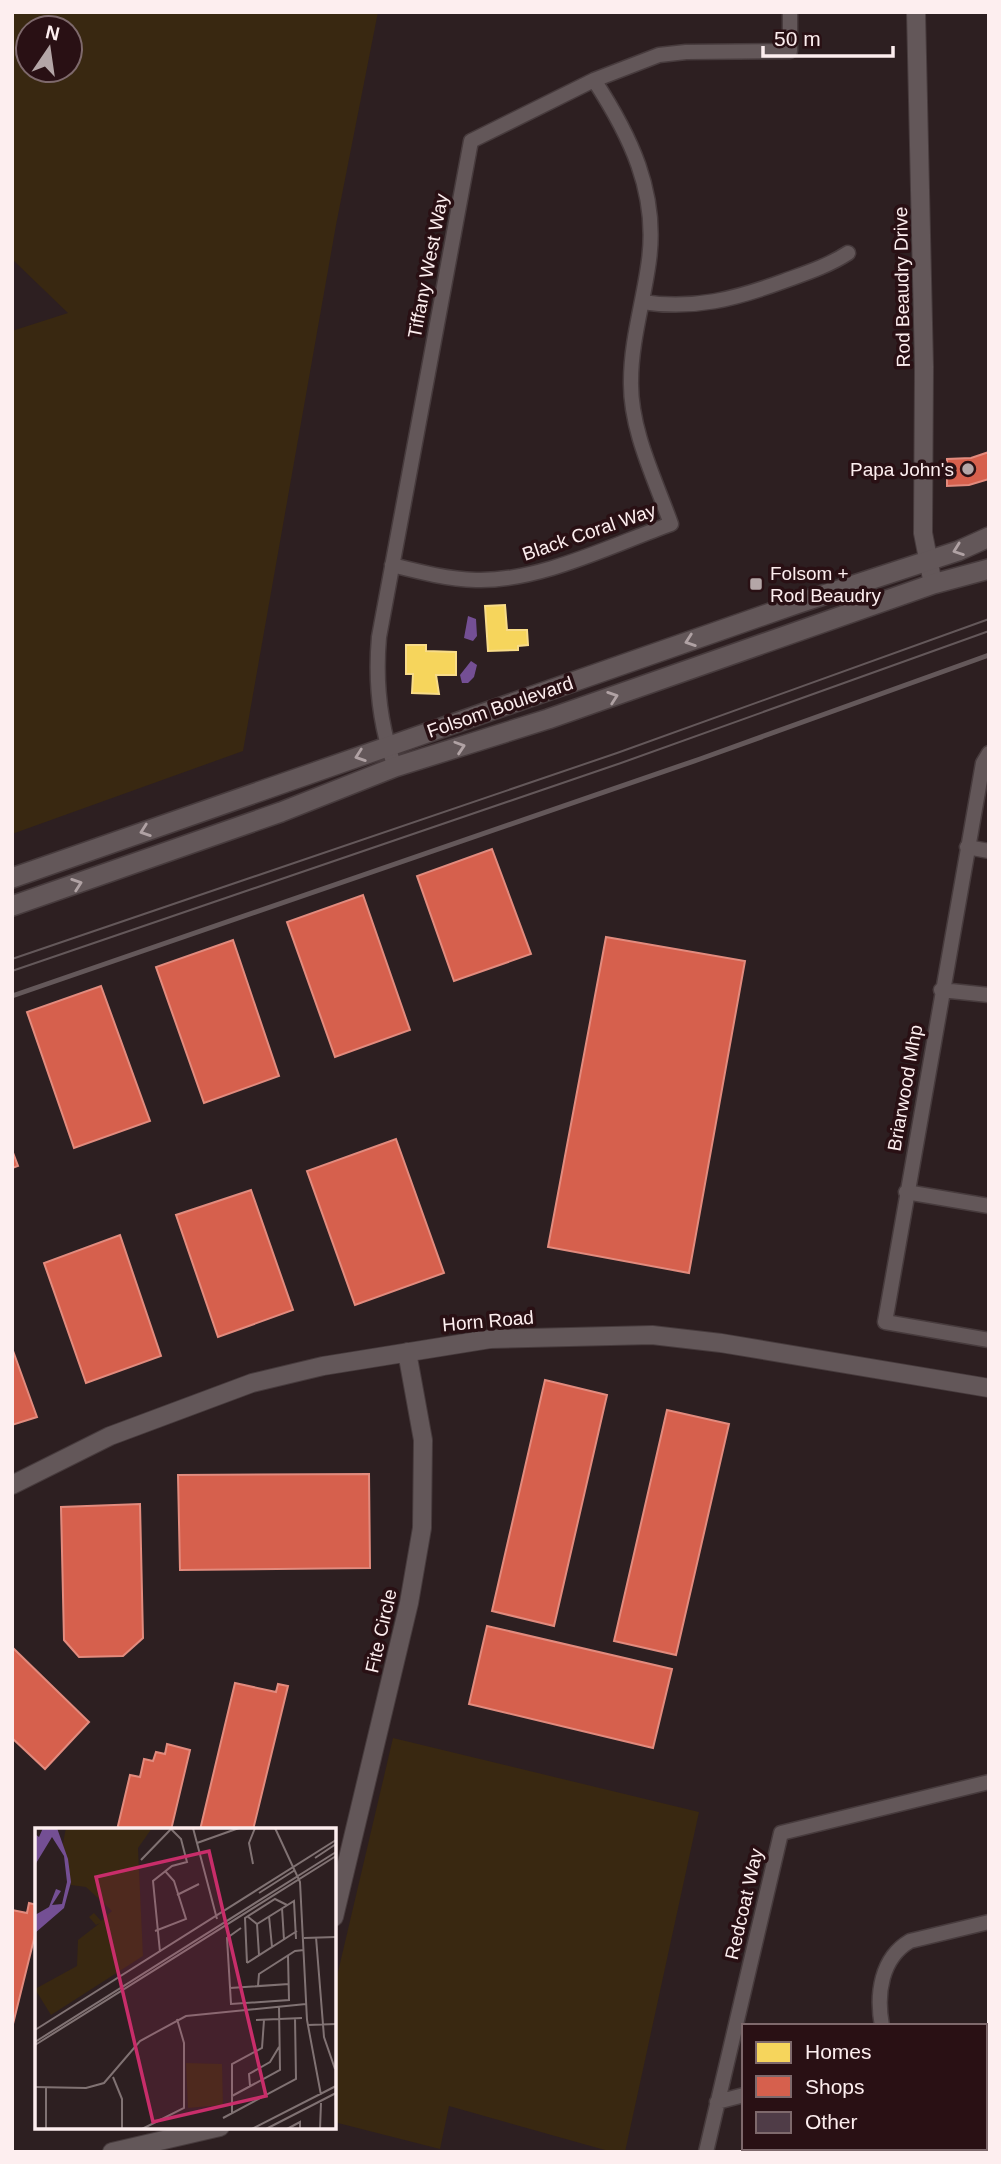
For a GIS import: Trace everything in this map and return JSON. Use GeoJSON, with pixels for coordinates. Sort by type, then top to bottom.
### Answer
{"type":"FeatureCollection","features":[{"type":"Feature","properties":{"kind":"main road","name":"Folsom Boulevard"},"geometry":{"type":"LineString","coordinates":[[12,878],[989,537]]}},
{"type":"Feature","properties":{"kind":"main road","name":"Folsom Boulevard"},"geometry":{"type":"LineString","coordinates":[[12,906],[281,812],[395,767],[636,689],[933,584],[989,569]]}},
{"type":"Feature","properties":{"kind":"street","name":"Tiffany West Way"},"geometry":{"type":"LineString","coordinates":[[395,767],[382,729],[377,664],[392,565],[471,141],[594,80],[659,55],[686,52],[790,51],[790,12]]}},
{"type":"Feature","properties":{"kind":"street","name":"Rod Beaudry Drive"},"geometry":{"type":"LineString","coordinates":[[916,12],[922,156],[923,533],[926,561],[933,584]]}},
{"type":"Feature","properties":{"kind":"street","name":"Black Coral Way"},"geometry":{"type":"LineString","coordinates":[[392,565],[458,579],[493,580],[523,576],[671,524],[633,408],[632,358],[650,246],[645,186],[630,141],[594,80]]}},
{"type":"Feature","properties":{"kind":"street"},"geometry":{"type":"LineString","coordinates":[[642,302],[693,306],[730,300],[824,267],[848,253]]}},
{"type":"Feature","properties":{"kind":"street","name":"Briarwood Mhp"},"geometry":{"type":"LineString","coordinates":[[989,753],[983,763],[967,847],[885,1322],[989,1340]]}},
{"type":"Feature","properties":{"kind":"street"},"geometry":{"type":"LineString","coordinates":[[967,847],[989,851]]}},
{"type":"Feature","properties":{"kind":"street"},"geometry":{"type":"LineString","coordinates":[[941,990],[989,995]]}},
{"type":"Feature","properties":{"kind":"street"},"geometry":{"type":"LineString","coordinates":[[906,1192],[989,1206]]}},
{"type":"Feature","properties":{"kind":"street","name":"Horn Road"},"geometry":{"type":"LineString","coordinates":[[12,1485],[48,1464],[110,1436],[252,1382],[323,1366],[490,1339],[652,1335],[989,1388]]}},
{"type":"Feature","properties":{"kind":"street","name":"Fite Circle"},"geometry":{"type":"LineString","coordinates":[[336,1909],[409,1603],[422,1528],[423,1440],[407,1352]]}},
{"type":"Feature","properties":{"kind":"street","name":"Redcoat Way"},"geometry":{"type":"LineString","coordinates":[[706,2152],[781,1833],[989,1783]]}},
{"type":"Feature","properties":{"kind":"street"},"geometry":{"type":"LineString","coordinates":[[882,2024],[880,1995],[883,1977],[891,1957],[901,1946],[910,1941],[989,1922]]}},
{"type":"Feature","properties":{"kind":"street"},"geometry":{"type":"LineString","coordinates":[[717,2102],[742,2096]]}},
{"type":"Feature","properties":{"kind":"street"},"geometry":{"type":"LineString","coordinates":[[112,2152],[211,2129]]}},
{"type":"Feature","properties":{"kind":"shaded area"},"geometry":{"type":"Polygon","coordinates":[[[12,12],[378,12],[336,225],[243,751],[12,834],[12,331],[68,313],[12,259],[12,12]]]}},
{"type":"Feature","properties":{"kind":"shaded area"},"geometry":{"type":"Polygon","coordinates":[[[468,616],[476,619],[477,636],[473,641],[464,638],[468,616]]]}},
{"type":"Feature","properties":{"kind":"shaded area"},"geometry":{"type":"Polygon","coordinates":[[[471,661],[477,665],[474,677],[468,683],[462,683],[460,675],[471,661]]]}},
{"type":"Feature","properties":{"kind":"shaded area"},"geometry":{"type":"Polygon","coordinates":[[[393,1738],[699,1812],[625,2152],[612,2152],[449,2106],[440,2149],[336,2123],[336,1980],[393,1738]]]}},
{"type":"Feature","properties":{"kind":"building: Homes"},"geometry":{"type":"Polygon","coordinates":[[[505,605],[507,630],[527,630],[528,645],[518,646],[518,650],[488,651],[485,606],[505,605]]]}},
{"type":"Feature","properties":{"kind":"building: Homes"},"geometry":{"type":"Polygon","coordinates":[[[406,645],[426,645],[426,651],[456,652],[456,675],[436,675],[439,694],[412,693],[413,674],[406,674],[406,645]]]}},
{"type":"Feature","properties":{"kind":"building: Shops","name":"Papa John's"},"geometry":{"type":"Polygon","coordinates":[[[989,452],[989,479],[969,485],[947,486],[947,459],[971,458],[989,452]]]}},
{"type":"Feature","properties":{"kind":"building: Shops"},"geometry":{"type":"Polygon","coordinates":[[[492,849],[531,954],[454,981],[417,876],[492,849]]]}},
{"type":"Feature","properties":{"kind":"building: Shops"},"geometry":{"type":"Polygon","coordinates":[[[363,895],[410,1030],[335,1057],[287,922],[363,895]]]}},
{"type":"Feature","properties":{"kind":"building: Shops"},"geometry":{"type":"Polygon","coordinates":[[[606,937],[745,961],[689,1273],[548,1247],[606,937]]]}},
{"type":"Feature","properties":{"kind":"building: Shops"},"geometry":{"type":"Polygon","coordinates":[[[233,940],[279,1076],[204,1103],[156,967],[233,940]]]}},
{"type":"Feature","properties":{"kind":"building: Shops"},"geometry":{"type":"Polygon","coordinates":[[[101,986],[150,1121],[74,1148],[27,1012],[101,986]]]}},
{"type":"Feature","properties":{"kind":"building: Shops"},"geometry":{"type":"Polygon","coordinates":[[[396,1139],[444,1273],[355,1305],[307,1171],[396,1139]]]}},
{"type":"Feature","properties":{"kind":"building: Shops"},"geometry":{"type":"Polygon","coordinates":[[[12,1150],[18,1166],[12,1168],[12,1150]]]}},
{"type":"Feature","properties":{"kind":"building: Shops"},"geometry":{"type":"Polygon","coordinates":[[[251,1190],[293,1310],[218,1337],[176,1215],[251,1190]]]}},
{"type":"Feature","properties":{"kind":"building: Shops"},"geometry":{"type":"Polygon","coordinates":[[[120,1235],[161,1356],[86,1383],[44,1263],[120,1235]]]}},
{"type":"Feature","properties":{"kind":"building: Shops"},"geometry":{"type":"Polygon","coordinates":[[[12,1348],[37,1417],[12,1425],[12,1348]]]}},
{"type":"Feature","properties":{"kind":"building: Shops"},"geometry":{"type":"Polygon","coordinates":[[[545,1380],[607,1395],[554,1626],[492,1611],[545,1380]]]}},
{"type":"Feature","properties":{"kind":"building: Shops"},"geometry":{"type":"Polygon","coordinates":[[[667,1410],[729,1424],[676,1655],[614,1641],[667,1410]]]}},
{"type":"Feature","properties":{"kind":"building: Shops"},"geometry":{"type":"Polygon","coordinates":[[[369,1474],[370,1568],[180,1570],[178,1475],[369,1474]]]}},
{"type":"Feature","properties":{"kind":"building: Shops"},"geometry":{"type":"Polygon","coordinates":[[[140,1504],[143,1638],[123,1656],[79,1657],[64,1640],[61,1507],[140,1504]]]}},
{"type":"Feature","properties":{"kind":"building: Shops"},"geometry":{"type":"Polygon","coordinates":[[[487,1626],[672,1669],[653,1748],[469,1704],[487,1626]]]}},
{"type":"Feature","properties":{"kind":"building: Shops"},"geometry":{"type":"Polygon","coordinates":[[[12,1647],[89,1722],[45,1769],[12,1738],[12,1647]]]}},
{"type":"Feature","properties":{"kind":"building: Shops"},"geometry":{"type":"Polygon","coordinates":[[[235,1683],[276,1692],[278,1684],[288,1686],[253,1828],[200,1828],[235,1683]]]}},
{"type":"Feature","properties":{"kind":"building: Shops"},"geometry":{"type":"Polygon","coordinates":[[[167,1744],[190,1750],[171,1828],[117,1828],[130,1775],[140,1777],[144,1759],[153,1761],[156,1752],[165,1754],[167,1744]]]}},
{"type":"Feature","properties":{"kind":"building: Shops"},"geometry":{"type":"Polygon","coordinates":[[[29,1903],[35,1904],[35,1935],[12,2028],[12,1910],[27,1913],[29,1903]]]}},
{"type":"Feature","properties":{"kind":"tram line"},"geometry":{"type":"LineString","coordinates":[[12,959],[617,753],[989,619]]}},
{"type":"Feature","properties":{"kind":"tram line"},"geometry":{"type":"LineString","coordinates":[[12,971],[621,763],[989,631]]}},
{"type":"Feature","properties":{"kind":"railway"},"geometry":{"type":"LineString","coordinates":[[12,996],[700,759],[989,655]]}},
{"type":"Feature","properties":{"kind":"place","name":"Papa John's"},"geometry":{"type":"Point","coordinates":[968,469]}},
{"type":"Feature","properties":{"kind":"place","name":"Folsom + Rod Beaudry"},"geometry":{"type":"Point","coordinates":[756,584]}}]}
